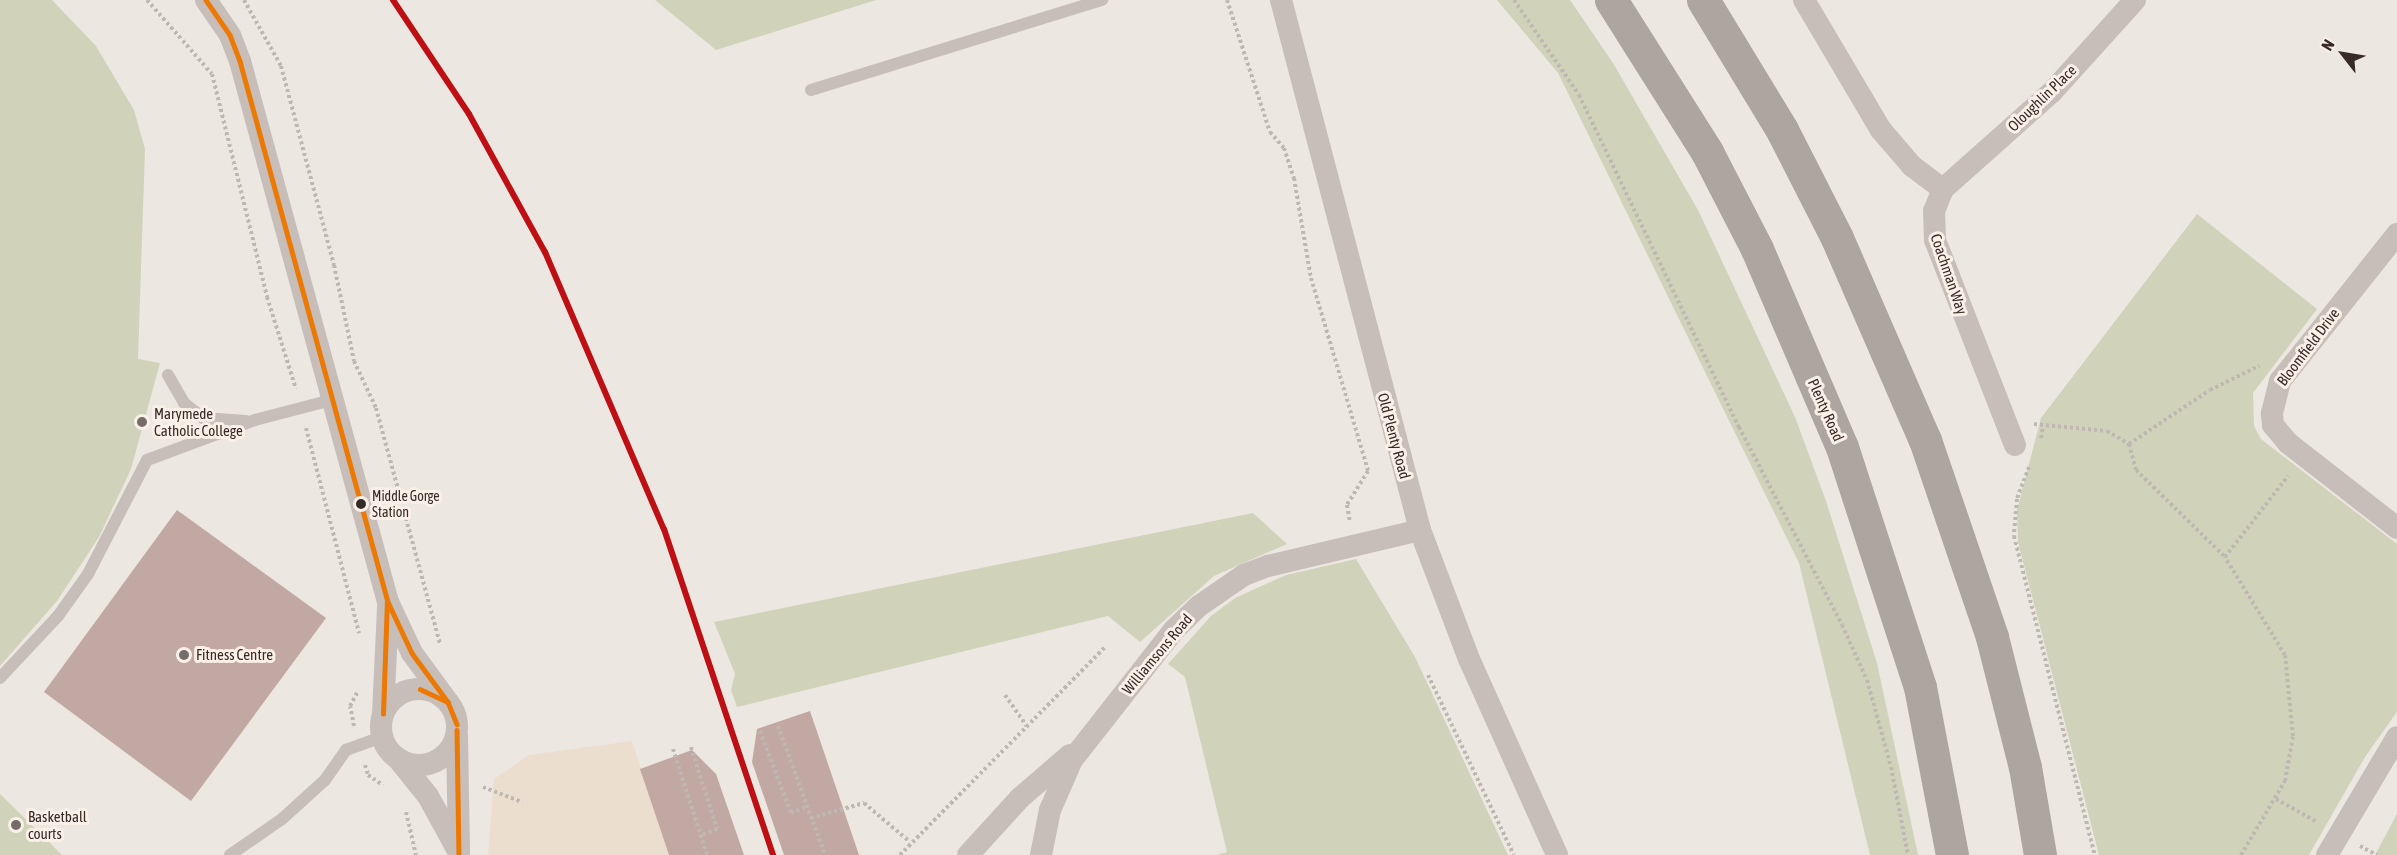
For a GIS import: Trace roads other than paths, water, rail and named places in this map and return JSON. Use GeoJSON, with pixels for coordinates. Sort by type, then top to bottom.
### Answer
{"type":"FeatureCollection","features":[{"type":"Feature","properties":{"kind":"highway","name":"Plenty Road"},"geometry":{"type":"LineString","coordinates":[[1611,0],[1707,152],[1757,249],[1842,447],[1920,687],[1952,855]]}},
{"type":"Feature","properties":{"kind":"highway"},"geometry":{"type":"LineString","coordinates":[[1703,0],[1782,130],[1837,238],[1925,440],[1992,637],[2025,767],[2040,855]]}},
{"type":"Feature","properties":{"kind":"street"},"geometry":{"type":"LineString","coordinates":[[206,0],[230,35],[240,61],[388,602],[419,665],[448,702],[457,730],[459,854]]}},
{"type":"Feature","properties":{"kind":"street","name":"Old Plenty Road"},"geometry":{"type":"LineString","coordinates":[[1281,0],[1420,530],[1469,659],[1557,855]]}},
{"type":"Feature","properties":{"kind":"street"},"geometry":{"type":"LineString","coordinates":[[1804,0],[1881,130],[1912,166],[1943,189]]}},
{"type":"Feature","properties":{"kind":"street","name":"Oloughlin Place"},"geometry":{"type":"LineString","coordinates":[[1943,189],[2052,92],[2135,0]]}},
{"type":"Feature","properties":{"kind":"street","name":"Coachman Way"},"geometry":{"type":"LineString","coordinates":[[1943,189],[1934,211],[1935,240],[2015,445]]}},
{"type":"Feature","properties":{"kind":"street","name":"Bloomfield Drive"},"geometry":{"type":"LineString","coordinates":[[2397,234],[2275,392],[2273,425],[2303,457],[2397,528]]}},
{"type":"Feature","properties":{"kind":"street","name":"Williamsons Road"},"geometry":{"type":"LineString","coordinates":[[968,855],[1020,798],[1080,747],[1174,630],[1222,589],[1268,566],[1420,530]]}},
{"type":"Feature","properties":{"kind":"street"},"geometry":{"type":"LineString","coordinates":[[388,602],[382,737],[428,796],[459,854]]}},
{"type":"Feature","properties":{"kind":"street"},"geometry":{"type":"LineString","coordinates":[[383,714],[391,701],[412,690],[428,690],[448,702]]}},
{"type":"Feature","properties":{"kind":"street"},"geometry":{"type":"LineString","coordinates":[[399,760],[417,765],[436,761],[451,748],[457,730]]}},
{"type":"Feature","properties":{"kind":"street"},"geometry":{"type":"LineString","coordinates":[[2327,855],[2397,737]]}},
{"type":"Feature","properties":{"kind":"street","name":"Williamsons Road"},"geometry":{"type":"LineString","coordinates":[[1041,855],[1050,810],[1080,747]]}},
{"type":"Feature","properties":{"kind":"lane"},"geometry":{"type":"LineString","coordinates":[[811,90],[1102,0]]}},
{"type":"Feature","properties":{"kind":"lane"},"geometry":{"type":"LineString","coordinates":[[168,375],[184,403],[202,418],[215,422],[255,420]]}},
{"type":"Feature","properties":{"kind":"lane"},"geometry":{"type":"LineString","coordinates":[[0,678],[58,616],[88,574],[147,460],[255,420],[332,400]]}},
{"type":"Feature","properties":{"kind":"lane"},"geometry":{"type":"LineString","coordinates":[[230,855],[317,788],[346,750],[382,737]]}},
{"type":"Feature","properties":{"kind":"place","name":"Marymede Catholic College"},"geometry":{"type":"Point","coordinates":[142,422]}},
{"type":"Feature","properties":{"kind":"place","name":"Middle Gorge Station"},"geometry":{"type":"Point","coordinates":[361,504]}},
{"type":"Feature","properties":{"kind":"place","name":"Fitness Centre"},"geometry":{"type":"Point","coordinates":[184,655]}},
{"type":"Feature","properties":{"kind":"place","name":"Basketball courts"},"geometry":{"type":"Point","coordinates":[16,825]}}]}
